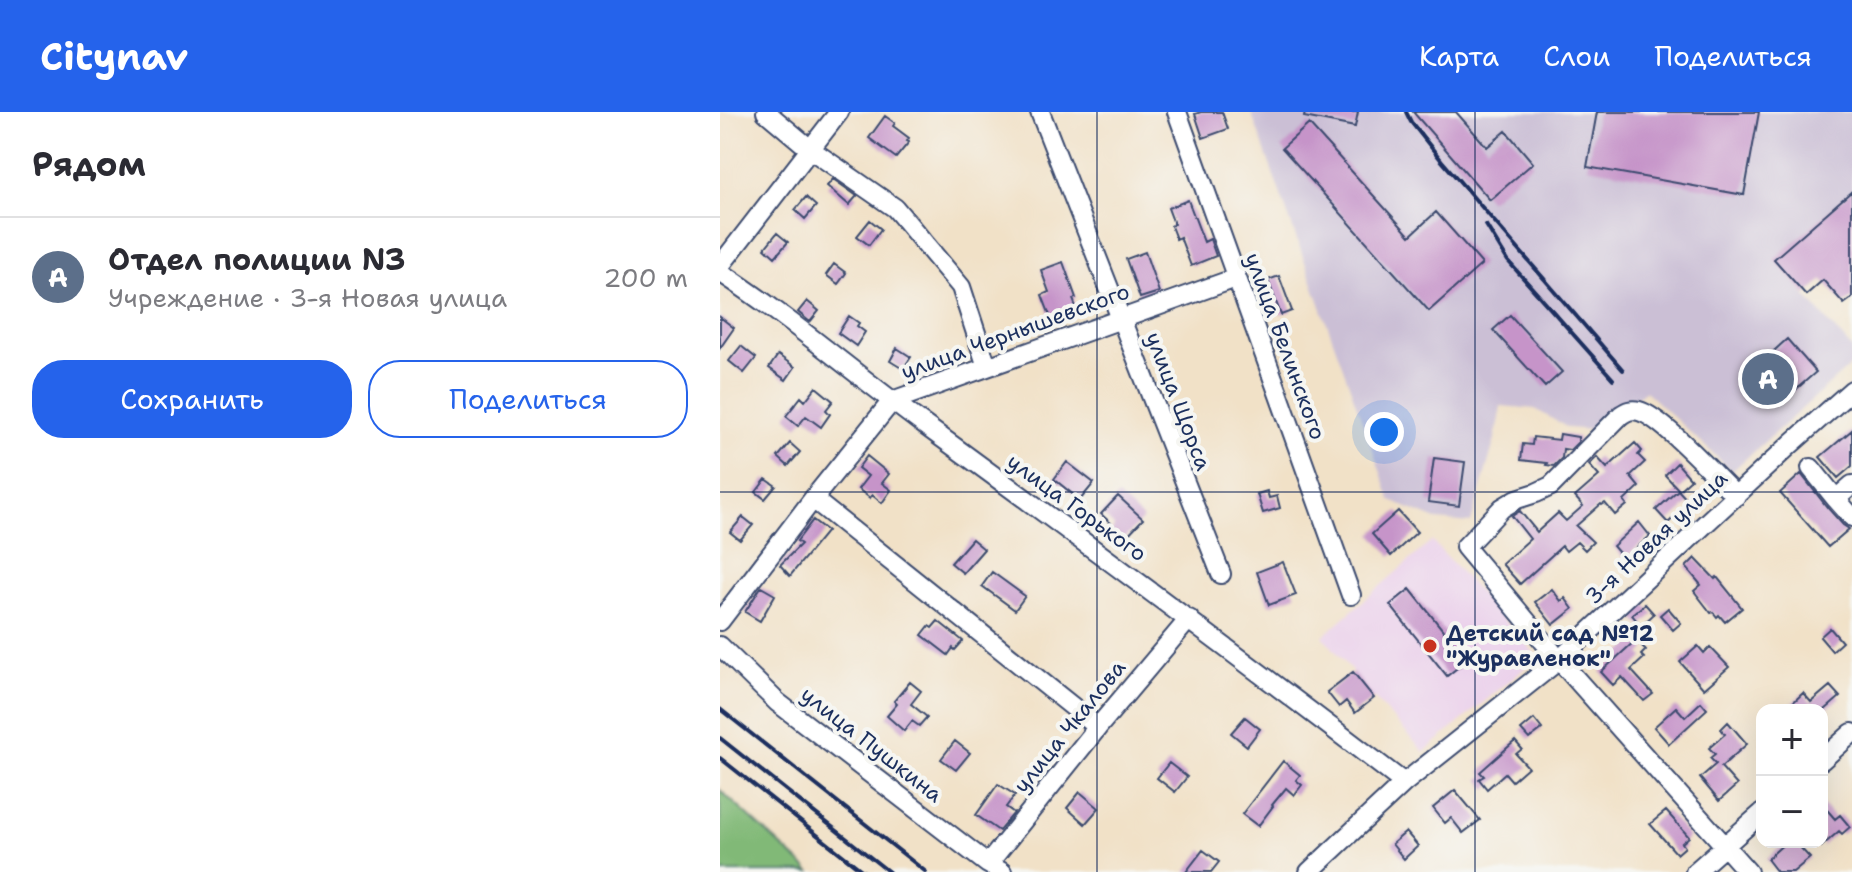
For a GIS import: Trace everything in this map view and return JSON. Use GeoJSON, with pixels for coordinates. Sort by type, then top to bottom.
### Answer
{"type":"FeatureCollection","features":[{"type":"Feature","properties":{"kind":"street"},"geometry":{"type":"LineString","coordinates":[[766,112],[810,149],[895,208],[961,287],[987,367]]}},
{"type":"Feature","properties":{"kind":"street"},"geometry":{"type":"LineString","coordinates":[[720,269],[839,112]]}},
{"type":"Feature","properties":{"kind":"street","name":"улица Щорса"},"geometry":{"type":"LineString","coordinates":[[1040,112],[1221,574]]}},
{"type":"Feature","properties":{"kind":"street","name":"улица Белинского"},"geometry":{"type":"LineString","coordinates":[[1177,112],[1351,595]]}},
{"type":"Feature","properties":{"kind":"street","name":"улица Горького"},"geometry":{"type":"LineString","coordinates":[[720,269],[1404,783]]}},
{"type":"Feature","properties":{"kind":"street","name":"улица Чернышевского"},"geometry":{"type":"LineString","coordinates":[[720,621],[892,401],[1236,278]]}},
{"type":"Feature","properties":{"kind":"street","name":"3-я Новая улица"},"geometry":{"type":"LineString","coordinates":[[1309,872],[1404,783],[1559,660],[1852,390]]}},
{"type":"Feature","properties":{"kind":"street"},"geometry":{"type":"LineString","coordinates":[[1736,496],[1661,423],[1633,410],[1621,415],[1551,486],[1502,508],[1465,547],[1559,660],[1748,872]]}},
{"type":"Feature","properties":{"kind":"street"},"geometry":{"type":"LineString","coordinates":[[1811,468],[1852,517]]}},
{"type":"Feature","properties":{"kind":"street"},"geometry":{"type":"LineString","coordinates":[[1836,499],[1852,485]]}},
{"type":"Feature","properties":{"kind":"street"},"geometry":{"type":"LineString","coordinates":[[813,499],[1098,727]]}},
{"type":"Feature","properties":{"kind":"street","name":"улица Чкалова"},"geometry":{"type":"LineString","coordinates":[[995,868],[1098,727],[1189,619]]}},
{"type":"Feature","properties":{"kind":"street","name":"улица Пушкина"},"geometry":{"type":"LineString","coordinates":[[720,646],[777,702],[995,868]]}},
{"type":"Feature","properties":{"kind":"street"},"geometry":{"type":"LineString","coordinates":[[1828,755],[1852,733]]}},
{"type":"Feature","properties":{"kind":"street"},"geometry":{"type":"LineString","coordinates":[[1695,872],[1756,818]]}},
{"type":"Feature","properties":{"kind":"shaded area"},"geometry":{"type":"Polygon","coordinates":[[[1251,112],[1852,112],[1852,191],[1774,259],[1852,349],[1852,364],[1732,471],[1645,391],[1592,430],[1568,428],[1535,409],[1501,406],[1471,523],[1436,520],[1391,501],[1251,112]]]}},
{"type":"Feature","properties":{"kind":"shaded area","name":"Детский сад №12 \"Журавленок\""},"geometry":{"type":"Polygon","coordinates":[[[1432,541],[1538,657],[1424,752],[1323,636],[1432,541]]]}},
{"type":"Feature","properties":{"kind":"green space"},"geometry":{"type":"Polygon","coordinates":[[[720,790],[810,872],[720,872],[720,790]]]}},
{"type":"Feature","properties":{"kind":"building"},"geometry":{"type":"Polygon","coordinates":[[[1222,112],[1228,129],[1203,138],[1195,114],[1222,112]]]}},
{"type":"Feature","properties":{"kind":"building"},"geometry":{"type":"Polygon","coordinates":[[[1305,112],[1358,112],[1355,127],[1304,117],[1305,112]]]}},
{"type":"Feature","properties":{"kind":"building"},"geometry":{"type":"Polygon","coordinates":[[[1413,112],[1456,112],[1487,147],[1506,131],[1533,163],[1490,200],[1413,112]]]}},
{"type":"Feature","properties":{"kind":"building"},"geometry":{"type":"Polygon","coordinates":[[[1597,112],[1759,112],[1744,195],[1587,167],[1597,112]]]}},
{"type":"Feature","properties":{"kind":"building"},"geometry":{"type":"Polygon","coordinates":[[[885,116],[909,138],[896,158],[869,138],[885,116]]]}},
{"type":"Feature","properties":{"kind":"building"},"geometry":{"type":"Polygon","coordinates":[[[1309,124],[1410,236],[1436,212],[1482,264],[1429,311],[1282,148],[1309,124]]]}},
{"type":"Feature","properties":{"kind":"building"},"geometry":{"type":"Polygon","coordinates":[[[833,179],[857,196],[849,205],[827,186],[833,179]]]}},
{"type":"Feature","properties":{"kind":"building"},"geometry":{"type":"Polygon","coordinates":[[[1852,191],[1852,298],[1844,304],[1823,280],[1806,295],[1774,259],[1852,191]]]}},
{"type":"Feature","properties":{"kind":"building"},"geometry":{"type":"Polygon","coordinates":[[[806,197],[816,206],[805,219],[795,210],[806,197]]]}},
{"type":"Feature","properties":{"kind":"building"},"geometry":{"type":"Polygon","coordinates":[[[1188,200],[1204,242],[1210,239],[1216,256],[1191,266],[1180,237],[1176,239],[1168,208],[1188,200]]]}},
{"type":"Feature","properties":{"kind":"building"},"geometry":{"type":"Polygon","coordinates":[[[870,220],[881,229],[869,245],[857,236],[870,220]]]}},
{"type":"Feature","properties":{"kind":"building"},"geometry":{"type":"Polygon","coordinates":[[[777,233],[788,242],[775,257],[765,248],[777,233]]]}},
{"type":"Feature","properties":{"kind":"building"},"geometry":{"type":"Polygon","coordinates":[[[1145,252],[1159,292],[1140,298],[1126,259],[1145,252]]]}},
{"type":"Feature","properties":{"kind":"building"},"geometry":{"type":"Polygon","coordinates":[[[1063,262],[1076,298],[1073,299],[1076,307],[1072,309],[1074,315],[1059,321],[1057,316],[1051,318],[1042,295],[1049,292],[1041,270],[1063,262]]]}},
{"type":"Feature","properties":{"kind":"building"},"geometry":{"type":"Polygon","coordinates":[[[834,264],[846,273],[838,284],[826,275],[834,264]]]}},
{"type":"Feature","properties":{"kind":"building"},"geometry":{"type":"Polygon","coordinates":[[[1279,276],[1292,311],[1281,315],[1268,280],[1279,276]]]}},
{"type":"Feature","properties":{"kind":"building"},"geometry":{"type":"Polygon","coordinates":[[[807,301],[819,311],[810,322],[798,312],[807,301]]]}},
{"type":"Feature","properties":{"kind":"building"},"geometry":{"type":"Polygon","coordinates":[[[1510,315],[1562,372],[1545,387],[1493,330],[1510,315]]]}},
{"type":"Feature","properties":{"kind":"building"},"geometry":{"type":"Polygon","coordinates":[[[849,316],[865,332],[856,346],[838,333],[849,316]]]}},
{"type":"Feature","properties":{"kind":"building"},"geometry":{"type":"Polygon","coordinates":[[[720,317],[734,328],[720,348],[720,317]]]}},
{"type":"Feature","properties":{"kind":"building"},"geometry":{"type":"Polygon","coordinates":[[[1787,339],[1816,372],[1793,392],[1764,360],[1787,339]]]}},
{"type":"Feature","properties":{"kind":"building"},"geometry":{"type":"Polygon","coordinates":[[[741,346],[756,358],[744,373],[729,361],[741,346]]]}},
{"type":"Feature","properties":{"kind":"building"},"geometry":{"type":"Polygon","coordinates":[[[897,348],[911,357],[903,369],[890,361],[897,348]]]}},
{"type":"Feature","properties":{"kind":"building"},"geometry":{"type":"Polygon","coordinates":[[[778,355],[795,367],[786,380],[769,368],[778,355]]]}},
{"type":"Feature","properties":{"kind":"building"},"geometry":{"type":"Polygon","coordinates":[[[816,387],[833,401],[826,410],[830,414],[821,427],[806,416],[798,426],[786,416],[801,397],[805,401],[816,387]]]}},
{"type":"Feature","properties":{"kind":"building"},"geometry":{"type":"Polygon","coordinates":[[[1852,430],[1852,466],[1838,478],[1820,457],[1852,430]]]}},
{"type":"Feature","properties":{"kind":"building"},"geometry":{"type":"Polygon","coordinates":[[[1560,434],[1578,437],[1578,442],[1570,450],[1563,449],[1562,458],[1554,466],[1521,460],[1523,444],[1532,445],[1533,437],[1559,440],[1560,434]]]}},
{"type":"Feature","properties":{"kind":"building"},"geometry":{"type":"Polygon","coordinates":[[[790,443],[800,452],[788,466],[778,457],[790,443]]]}},
{"type":"Feature","properties":{"kind":"building"},"geometry":{"type":"Polygon","coordinates":[[[1635,443],[1642,451],[1638,455],[1645,462],[1630,476],[1639,487],[1624,501],[1627,505],[1615,515],[1605,503],[1601,504],[1576,526],[1593,542],[1585,550],[1577,542],[1566,551],[1562,546],[1520,584],[1502,564],[1530,539],[1512,516],[1520,511],[1537,532],[1558,513],[1566,521],[1583,506],[1575,497],[1599,476],[1589,465],[1597,457],[1607,468],[1635,443]]]}},
{"type":"Feature","properties":{"kind":"building"},"geometry":{"type":"Polygon","coordinates":[[[867,456],[889,474],[882,483],[891,490],[882,503],[858,489],[868,476],[858,468],[867,456]]]}},
{"type":"Feature","properties":{"kind":"building"},"geometry":{"type":"Polygon","coordinates":[[[1434,458],[1465,462],[1459,506],[1428,502],[1434,458]]]}},
{"type":"Feature","properties":{"kind":"building"},"geometry":{"type":"Polygon","coordinates":[[[1067,462],[1094,483],[1080,500],[1054,479],[1067,462]]]}},
{"type":"Feature","properties":{"kind":"building"},"geometry":{"type":"Polygon","coordinates":[[[1677,463],[1691,479],[1679,490],[1665,475],[1677,463]]]}},
{"type":"Feature","properties":{"kind":"building"},"geometry":{"type":"Polygon","coordinates":[[[1801,474],[1849,529],[1828,547],[1780,493],[1801,474]]]}},
{"type":"Feature","properties":{"kind":"building"},"geometry":{"type":"Polygon","coordinates":[[[766,479],[776,486],[765,499],[756,492],[766,479]]]}},
{"type":"Feature","properties":{"kind":"building"},"geometry":{"type":"Polygon","coordinates":[[[1678,490],[1690,503],[1668,523],[1656,510],[1678,490]]]}},
{"type":"Feature","properties":{"kind":"building"},"geometry":{"type":"Polygon","coordinates":[[[1267,491],[1269,498],[1277,496],[1280,508],[1263,513],[1257,494],[1267,491]]]}},
{"type":"Feature","properties":{"kind":"building"},"geometry":{"type":"Polygon","coordinates":[[[1118,496],[1143,519],[1121,542],[1111,533],[1114,526],[1101,514],[1118,496]]]}},
{"type":"Feature","properties":{"kind":"building"},"geometry":{"type":"Polygon","coordinates":[[[1398,511],[1417,532],[1391,556],[1372,534],[1398,511]]]}},
{"type":"Feature","properties":{"kind":"building"},"geometry":{"type":"Polygon","coordinates":[[[743,517],[753,525],[740,540],[730,532],[743,517]]]}},
{"type":"Feature","properties":{"kind":"building"},"geometry":{"type":"Polygon","coordinates":[[[813,520],[827,531],[790,576],[780,565],[801,544],[797,541],[813,520]]]}},
{"type":"Feature","properties":{"kind":"building"},"geometry":{"type":"Polygon","coordinates":[[[1639,522],[1650,536],[1624,559],[1613,546],[1639,522]]]}},
{"type":"Feature","properties":{"kind":"building"},"geometry":{"type":"Polygon","coordinates":[[[972,539],[984,549],[963,573],[951,563],[972,539]]]}},
{"type":"Feature","properties":{"kind":"building"},"geometry":{"type":"Polygon","coordinates":[[[1695,558],[1715,579],[1717,577],[1742,608],[1725,622],[1719,615],[1717,617],[1711,613],[1694,591],[1701,585],[1686,567],[1695,558]]]}},
{"type":"Feature","properties":{"kind":"building"},"geometry":{"type":"Polygon","coordinates":[[[1283,562],[1296,595],[1269,605],[1257,572],[1283,562]]]}},
{"type":"Feature","properties":{"kind":"building"},"geometry":{"type":"Polygon","coordinates":[[[992,572],[1025,596],[1015,610],[982,586],[992,572]]]}},
{"type":"Feature","properties":{"kind":"building"},"geometry":{"type":"Polygon","coordinates":[[[761,587],[775,595],[760,621],[745,612],[761,587]]]}},
{"type":"Feature","properties":{"kind":"building"},"geometry":{"type":"Polygon","coordinates":[[[1410,589],[1467,660],[1447,676],[1390,605],[1410,589]]]}},
{"type":"Feature","properties":{"kind":"building"},"geometry":{"type":"Polygon","coordinates":[[[1552,589],[1561,601],[1565,598],[1573,609],[1553,625],[1535,602],[1552,589]]]}},
{"type":"Feature","properties":{"kind":"building"},"geometry":{"type":"Polygon","coordinates":[[[1645,604],[1654,614],[1641,626],[1632,615],[1645,604]]]}},
{"type":"Feature","properties":{"kind":"building"},"geometry":{"type":"Polygon","coordinates":[[[1668,608],[1681,623],[1673,630],[1660,615],[1668,608]]]}},
{"type":"Feature","properties":{"kind":"building"},"geometry":{"type":"Polygon","coordinates":[[[938,621],[963,641],[948,655],[922,635],[938,621]]]}},
{"type":"Feature","properties":{"kind":"building"},"geometry":{"type":"Polygon","coordinates":[[[1830,628],[1842,642],[1832,651],[1820,637],[1830,628]]]}},
{"type":"Feature","properties":{"kind":"building"},"geometry":{"type":"Polygon","coordinates":[[[1636,640],[1646,650],[1641,655],[1644,658],[1631,670],[1653,694],[1644,701],[1622,677],[1613,685],[1601,672],[1636,640]]]}},
{"type":"Feature","properties":{"kind":"building"},"geometry":{"type":"Polygon","coordinates":[[[1698,646],[1704,653],[1710,647],[1729,667],[1704,689],[1680,662],[1698,646]]]}},
{"type":"Feature","properties":{"kind":"building"},"geometry":{"type":"Polygon","coordinates":[[[1353,672],[1374,698],[1355,713],[1346,701],[1339,707],[1327,692],[1353,672]]]}},
{"type":"Feature","properties":{"kind":"building"},"geometry":{"type":"Polygon","coordinates":[[[910,682],[921,691],[911,704],[927,717],[919,726],[912,721],[904,731],[887,716],[897,704],[894,701],[910,682]]]}},
{"type":"Feature","properties":{"kind":"building"},"geometry":{"type":"Polygon","coordinates":[[[1830,686],[1840,697],[1828,707],[1828,704],[1791,704],[1803,693],[1811,702],[1830,686]]]}},
{"type":"Feature","properties":{"kind":"building"},"geometry":{"type":"Polygon","coordinates":[[[1701,702],[1707,709],[1669,744],[1654,727],[1676,707],[1685,717],[1701,702]]]}},
{"type":"Feature","properties":{"kind":"building"},"geometry":{"type":"Polygon","coordinates":[[[1245,717],[1260,729],[1247,746],[1231,733],[1245,717]]]}},
{"type":"Feature","properties":{"kind":"building"},"geometry":{"type":"Polygon","coordinates":[[[1534,719],[1542,729],[1529,739],[1521,730],[1534,719]]]}},
{"type":"Feature","properties":{"kind":"building"},"geometry":{"type":"Polygon","coordinates":[[[1728,722],[1747,744],[1721,767],[1737,785],[1719,801],[1700,778],[1716,764],[1710,758],[1715,754],[1709,748],[1725,734],[1721,729],[1728,722]]]}},
{"type":"Feature","properties":{"kind":"building"},"geometry":{"type":"Polygon","coordinates":[[[955,741],[970,753],[956,770],[941,759],[955,741]]]}},
{"type":"Feature","properties":{"kind":"building"},"geometry":{"type":"Polygon","coordinates":[[[1515,741],[1522,749],[1516,754],[1528,767],[1512,781],[1505,773],[1487,789],[1479,779],[1484,776],[1480,772],[1515,741]]]}},
{"type":"Feature","properties":{"kind":"building"},"geometry":{"type":"Polygon","coordinates":[[[1283,761],[1300,775],[1296,780],[1302,785],[1294,795],[1286,788],[1258,826],[1242,814],[1283,761]]]}},
{"type":"Feature","properties":{"kind":"building"},"geometry":{"type":"Polygon","coordinates":[[[1169,763],[1187,777],[1175,792],[1157,778],[1169,763]]]}},
{"type":"Feature","properties":{"kind":"building"},"geometry":{"type":"Polygon","coordinates":[[[998,784],[1015,795],[1006,807],[1014,813],[999,831],[976,815],[998,784]]]}},
{"type":"Feature","properties":{"kind":"building"},"geometry":{"type":"Polygon","coordinates":[[[1455,790],[1480,820],[1463,833],[1451,818],[1445,823],[1433,808],[1455,790]]]}},
{"type":"Feature","properties":{"kind":"building"},"geometry":{"type":"Polygon","coordinates":[[[1080,792],[1099,808],[1085,824],[1067,808],[1080,792]]]}},
{"type":"Feature","properties":{"kind":"building"},"geometry":{"type":"Polygon","coordinates":[[[1666,811],[1689,837],[1682,843],[1685,847],[1677,854],[1650,824],[1666,811]]]}},
{"type":"Feature","properties":{"kind":"building"},"geometry":{"type":"Polygon","coordinates":[[[1828,811],[1835,819],[1840,815],[1850,827],[1842,834],[1839,831],[1828,841],[1828,811]]]}},
{"type":"Feature","properties":{"kind":"building"},"geometry":{"type":"Polygon","coordinates":[[[1406,832],[1418,846],[1404,859],[1392,844],[1406,832]]]}},
{"type":"Feature","properties":{"kind":"building"},"geometry":{"type":"Polygon","coordinates":[[[1779,848],[1801,848],[1810,858],[1793,872],[1777,872],[1767,859],[1779,848]]]}},
{"type":"Feature","properties":{"kind":"building"},"geometry":{"type":"Polygon","coordinates":[[[1203,850],[1219,862],[1211,872],[1186,872],[1203,850]]]}},
{"type":"Feature","properties":{"kind":"railway"},"geometry":{"type":"LineString","coordinates":[[1406,112],[1442,161],[1623,370]]}},
{"type":"Feature","properties":{"kind":"railway"},"geometry":{"type":"LineString","coordinates":[[1486,225],[1508,261],[1613,379]]}},
{"type":"Feature","properties":{"kind":"railway"},"geometry":{"type":"LineString","coordinates":[[720,709],[926,872]]}},
{"type":"Feature","properties":{"kind":"railway"},"geometry":{"type":"LineString","coordinates":[[720,738],[889,872]]}},
{"type":"Feature","properties":{"kind":"railway"},"geometry":{"type":"LineString","coordinates":[[720,758],[864,872]]}},
{"type":"Feature","properties":{"kind":"place","name":"Отдел полиции N3"},"geometry":{"type":"Point","coordinates":[1768,379]}},
{"type":"Feature","properties":{"kind":"place","name":"Детский сад №12 \"Журавленок\""},"geometry":{"type":"Point","coordinates":[1430,646]}}]}
